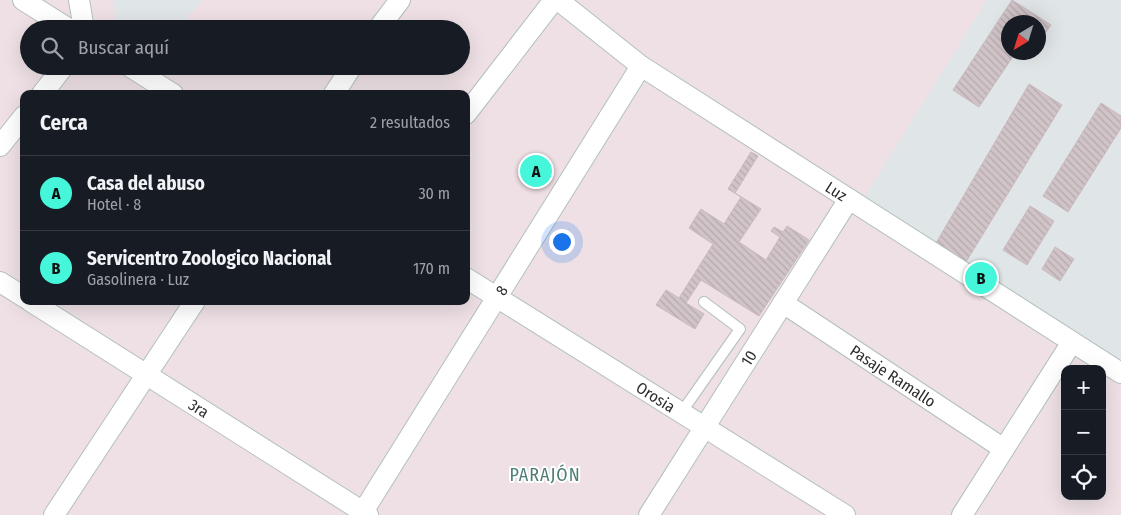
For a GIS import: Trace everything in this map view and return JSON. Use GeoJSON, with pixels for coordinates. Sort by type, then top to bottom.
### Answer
{"type":"FeatureCollection","features":[{"type":"Feature","properties":{"kind":"street"},"geometry":{"type":"LineString","coordinates":[[23,0],[55,20]]}},
{"type":"Feature","properties":{"kind":"street"},"geometry":{"type":"LineString","coordinates":[[79,0],[82,20]]}},
{"type":"Feature","properties":{"kind":"street"},"geometry":{"type":"LineString","coordinates":[[385,20],[400,0]]}},
{"type":"Feature","properties":{"kind":"street"},"geometry":{"type":"LineString","coordinates":[[470,109],[556,0]]}},
{"type":"Feature","properties":{"kind":"street","name":"Luz"},"geometry":{"type":"LineString","coordinates":[[556,0],[641,66],[1121,373]]}},
{"type":"Feature","properties":{"kind":"street","name":"8"},"geometry":{"type":"LineString","coordinates":[[364,514],[641,66]]}},
{"type":"Feature","properties":{"kind":"street"},"geometry":{"type":"LineString","coordinates":[[45,90],[57,75]]}},
{"type":"Feature","properties":{"kind":"street"},"geometry":{"type":"LineString","coordinates":[[143,75],[166,90]]}},
{"type":"Feature","properties":{"kind":"street"},"geometry":{"type":"LineString","coordinates":[[337,90],[346,75]]}},
{"type":"Feature","properties":{"kind":"street"},"geometry":{"type":"LineString","coordinates":[[0,146],[20,121]]}},
{"type":"Feature","properties":{"kind":"street","name":"10"},"geometry":{"type":"LineString","coordinates":[[649,515],[849,199]]}},
{"type":"Feature","properties":{"kind":"street","name":"Orosia"},"geometry":{"type":"LineString","coordinates":[[470,280],[704,427],[819,508],[845,515]]}},
{"type":"Feature","properties":{"kind":"street"},"geometry":{"type":"LineString","coordinates":[[0,282],[20,294]]}},
{"type":"Feature","properties":{"kind":"street","name":"Pasaje Ramallo"},"geometry":{"type":"LineString","coordinates":[[782,304],[1004,449]]}},
{"type":"Feature","properties":{"kind":"street"},"geometry":{"type":"LineString","coordinates":[[54,515],[145,374],[192,305]]}},
{"type":"Feature","properties":{"kind":"street","name":"3ra"},"geometry":{"type":"LineString","coordinates":[[55,308],[145,374],[364,514]]}},
{"type":"Feature","properties":{"kind":"street"},"geometry":{"type":"LineString","coordinates":[[962,515],[1072,342]]}},
{"type":"Feature","properties":{"kind":"lane"},"geometry":{"type":"LineString","coordinates":[[682,413],[740,329],[704,302]]}},
{"type":"Feature","properties":{"kind":"shaded area"},"geometry":{"type":"Polygon","coordinates":[[[113,0],[203,0],[184,20],[116,20],[113,0]]]}},
{"type":"Feature","properties":{"kind":"shaded area"},"geometry":{"type":"Polygon","coordinates":[[[987,0],[1121,0],[1121,361],[1040,312],[865,196],[987,0]]]}},
{"type":"Feature","properties":{"kind":"building"},"geometry":{"type":"Polygon","coordinates":[[[1012,0],[1035,15],[1002,15],[1012,0]]]}},
{"type":"Feature","properties":{"kind":"building"},"geometry":{"type":"Polygon","coordinates":[[[1001,17],[1001,60],[1011,60],[979,107],[953,90],[1001,17]]]}},
{"type":"Feature","properties":{"kind":"building"},"geometry":{"type":"Polygon","coordinates":[[[1046,22],[1051,25],[1046,32],[1046,22]]]}},
{"type":"Feature","properties":{"kind":"building"},"geometry":{"type":"Polygon","coordinates":[[[1029,84],[1062,105],[966,262],[936,243],[1029,84]]]}},
{"type":"Feature","properties":{"kind":"building"},"geometry":{"type":"Polygon","coordinates":[[[1101,103],[1121,116],[1121,128],[1068,212],[1043,196],[1101,103]]]}},
{"type":"Feature","properties":{"kind":"building"},"geometry":{"type":"Polygon","coordinates":[[[751,152],[758,156],[735,193],[761,209],[739,242],[766,260],[780,237],[771,231],[774,227],[783,232],[787,226],[809,240],[759,316],[701,280],[686,303],[704,314],[695,329],[656,305],[666,290],[679,298],[713,244],[689,228],[701,209],[724,224],[741,197],[728,189],[751,152]]]}},
{"type":"Feature","properties":{"kind":"building"},"geometry":{"type":"Polygon","coordinates":[[[1030,206],[1054,221],[1027,265],[1003,250],[1030,206]]]}},
{"type":"Feature","properties":{"kind":"building"},"geometry":{"type":"Polygon","coordinates":[[[1055,247],[1074,259],[1060,281],[1042,269],[1055,247]]]}},
{"type":"Feature","properties":{"kind":"place","name":"Casa del abuso"},"geometry":{"type":"Point","coordinates":[536,171]}},
{"type":"Feature","properties":{"kind":"place","name":"Servicentro Zoologico Nacional"},"geometry":{"type":"Point","coordinates":[981,278]}},
{"type":"Feature","properties":{"kind":"district","name":"PARAJÓN"},"geometry":{"type":"Point","coordinates":[545,475]}}]}
